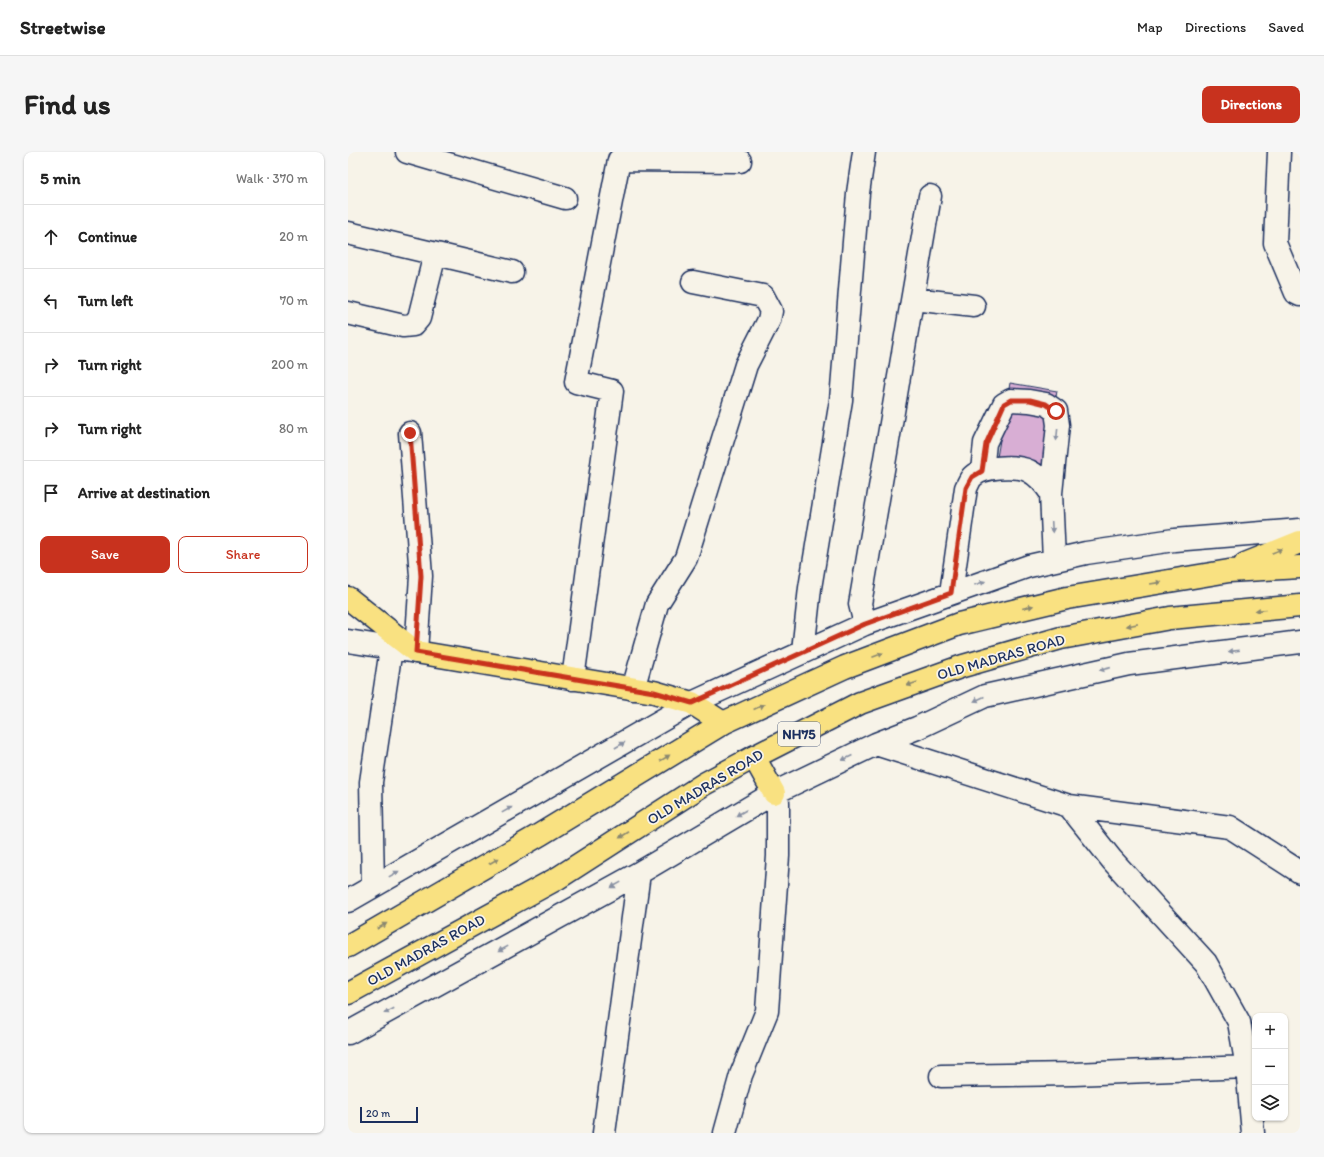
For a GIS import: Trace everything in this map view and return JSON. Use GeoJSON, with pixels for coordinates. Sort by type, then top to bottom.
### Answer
{"type":"FeatureCollection","features":[{"type":"Feature","properties":{"kind":"main road"},"geometry":{"type":"LineString","coordinates":[[1229,571],[1300,542]]}},
{"type":"Feature","properties":{"kind":"main road","name":"NH75"},"geometry":{"type":"LineString","coordinates":[[348,946],[541,834],[723,723],[845,667],[959,624],[1067,598],[1229,571],[1300,567]]}},
{"type":"Feature","properties":{"kind":"main road"},"geometry":{"type":"LineString","coordinates":[[348,598],[416,652],[654,692],[692,703],[723,723]]}},
{"type":"Feature","properties":{"kind":"main road","name":"OLD MADRAS ROAD"},"geometry":{"type":"LineString","coordinates":[[348,993],[558,878],[704,784],[860,703],[963,666],[1061,638],[1170,618],[1300,606]]}},
{"type":"Feature","properties":{"kind":"main road"},"geometry":{"type":"LineString","coordinates":[[754,757],[774,793]]}},
{"type":"Feature","properties":{"kind":"street"},"geometry":{"type":"LineString","coordinates":[[407,152],[565,198]]}},
{"type":"Feature","properties":{"kind":"street"},"geometry":{"type":"LineString","coordinates":[[803,651],[810,588],[840,400],[858,193],[864,152]]}},
{"type":"Feature","properties":{"kind":"street"},"geometry":{"type":"LineString","coordinates":[[1279,152],[1275,243],[1296,293],[1300,295]]}},
{"type":"Feature","properties":{"kind":"street"},"geometry":{"type":"LineString","coordinates":[[573,679],[612,391],[576,382],[619,160],[740,161]]}},
{"type":"Feature","properties":{"kind":"street"},"geometry":{"type":"LineString","coordinates":[[865,624],[860,604],[930,196]]}},
{"type":"Feature","properties":{"kind":"street"},"geometry":{"type":"LineString","coordinates":[[348,234],[512,272]]}},
{"type":"Feature","properties":{"kind":"street"},"geometry":{"type":"LineString","coordinates":[[348,313],[403,326],[413,325],[419,318],[435,254]]}},
{"type":"Feature","properties":{"kind":"street"},"geometry":{"type":"LineString","coordinates":[[633,689],[657,604],[686,558],[746,365],[769,320],[771,311],[762,296],[693,282]]}},
{"type":"Feature","properties":{"kind":"street"},"geometry":{"type":"LineString","coordinates":[[912,299],[974,306]]}},
{"type":"Feature","properties":{"kind":"street"},"geometry":{"type":"LineString","coordinates":[[982,471],[986,444],[1004,404],[1011,400],[1046,404],[1056,411],[1058,425],[1051,493],[1054,560]]}},
{"type":"Feature","properties":{"kind":"street"},"geometry":{"type":"LineString","coordinates":[[348,642],[416,652],[421,576],[410,433]]}},
{"type":"Feature","properties":{"kind":"street"},"geometry":{"type":"LineString","coordinates":[[951,593],[966,488],[972,477],[982,471],[1008,467],[1028,471],[1042,480],[1051,493]]}},
{"type":"Feature","properties":{"kind":"street"},"geometry":{"type":"LineString","coordinates":[[348,901],[692,703],[865,624],[1029,566],[1086,553],[1174,540],[1300,530]]}},
{"type":"Feature","properties":{"kind":"street"},"geometry":{"type":"LineString","coordinates":[[348,1033],[639,873],[774,793],[876,744],[985,696],[1129,664],[1300,642]]}},
{"type":"Feature","properties":{"kind":"street"},"geometry":{"type":"LineString","coordinates":[[373,886],[371,782],[392,649]]}},
{"type":"Feature","properties":{"kind":"street"},"geometry":{"type":"LineString","coordinates":[[876,744],[1069,806],[1230,827],[1300,872]]}},
{"type":"Feature","properties":{"kind":"street"},"geometry":{"type":"LineString","coordinates":[[725,1133],[741,1075],[767,1011],[778,856],[778,802],[774,793]]}},
{"type":"Feature","properties":{"kind":"street"},"geometry":{"type":"LineString","coordinates":[[1069,806],[1112,860],[1206,963],[1239,1022],[1247,1067],[1253,1133]]}},
{"type":"Feature","properties":{"kind":"street"},"geometry":{"type":"LineString","coordinates":[[604,1133],[639,873]]}},
{"type":"Feature","properties":{"kind":"street"},"geometry":{"type":"LineString","coordinates":[[941,1076],[1074,1074],[1247,1067]]}},
{"type":"Feature","properties":{"kind":"building"},"geometry":{"type":"Polygon","coordinates":[[[1010,383],[1057,391],[1043,471],[996,463],[1010,383]]]}},
{"type":"Feature","properties":{"kind":"route"},"geometry":{"type":"LineString","coordinates":[[410,433],[421,576],[416,652],[654,692],[692,703],[865,624],[951,593],[966,488],[972,477],[982,471],[986,444],[1004,404],[1011,400],[1030,400],[1046,404],[1056,411]]}}]}
